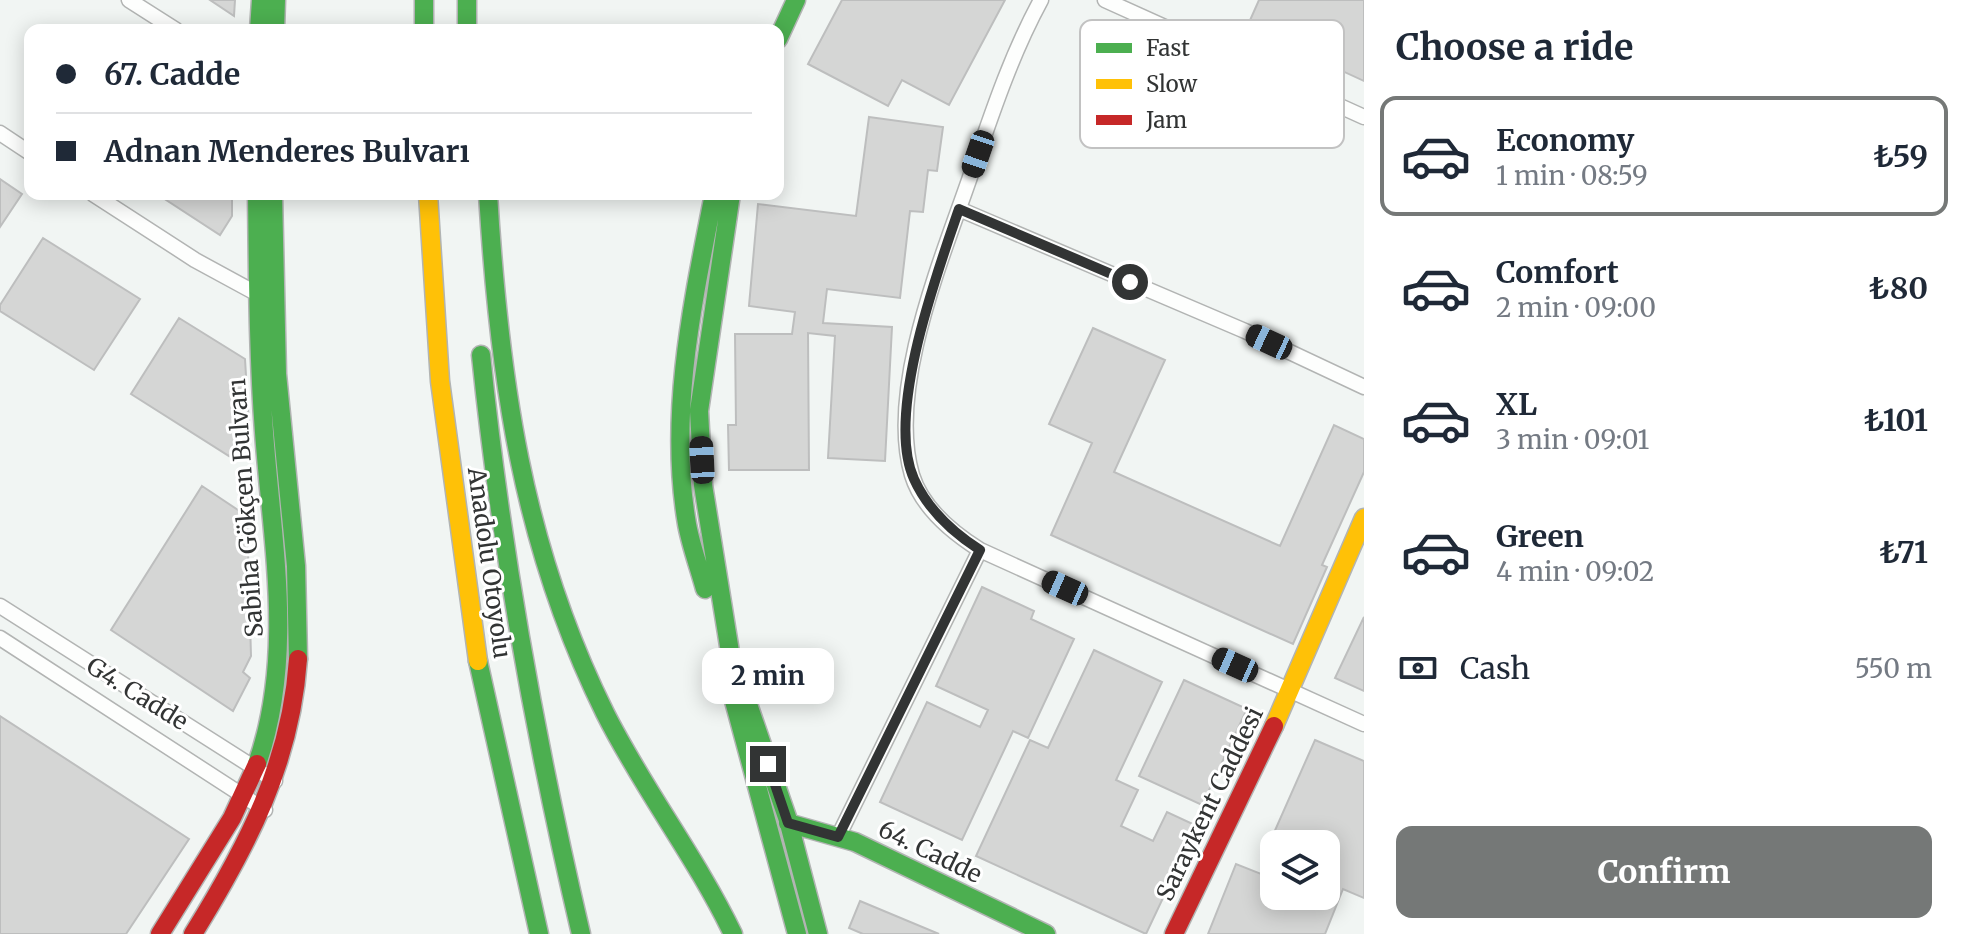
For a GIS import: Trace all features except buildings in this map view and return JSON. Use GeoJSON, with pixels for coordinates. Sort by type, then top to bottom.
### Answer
{"type":"FeatureCollection","features":[{"type":"Feature","properties":{"kind":"main road"},"geometry":{"type":"LineString","coordinates":[[259,24],[261,0]]}},
{"type":"Feature","properties":{"kind":"main road"},"geometry":{"type":"LineString","coordinates":[[275,24],[276,0]]}},
{"type":"Feature","properties":{"kind":"main road"},"geometry":{"type":"LineString","coordinates":[[424,0],[424,24]]}},
{"type":"Feature","properties":{"kind":"main road"},"geometry":{"type":"LineString","coordinates":[[467,0],[467,24]]}},
{"type":"Feature","properties":{"kind":"main road"},"geometry":{"type":"LineString","coordinates":[[483,0],[483,24]]}},
{"type":"Feature","properties":{"kind":"main road"},"geometry":{"type":"LineString","coordinates":[[771,24],[781,0]]}},
{"type":"Feature","properties":{"kind":"main road"},"geometry":{"type":"LineString","coordinates":[[784,26],[796,0]]}},
{"type":"Feature","properties":{"kind":"main road","name":"Sabiha Gökçen Bulvarı"},"geometry":{"type":"LineString","coordinates":[[193,934],[265,810],[289,731],[300,651],[279,399],[258,200]]}},
{"type":"Feature","properties":{"kind":"main road","name":"Sabiha Gökçen Bulvarı"},"geometry":{"type":"LineString","coordinates":[[160,934],[243,797],[271,711],[280,643],[267,297],[273,200]]}},
{"type":"Feature","properties":{"kind":"main road","name":"Anadolu Otoyolu"},"geometry":{"type":"LineString","coordinates":[[428,200],[434,309],[466,582],[514,836],[539,934]]}},
{"type":"Feature","properties":{"kind":"main road"},"geometry":{"type":"LineString","coordinates":[[471,200],[473,255]]}},
{"type":"Feature","properties":{"kind":"main road"},"geometry":{"type":"LineString","coordinates":[[488,200],[500,369],[517,471],[535,538],[558,605],[606,715],[695,861],[733,934]]}},
{"type":"Feature","properties":{"kind":"main road"},"geometry":{"type":"LineString","coordinates":[[713,200],[690,319],[682,414],[686,520],[797,934]]}},
{"type":"Feature","properties":{"kind":"main road"},"geometry":{"type":"LineString","coordinates":[[730,200],[699,411],[703,485],[713,563],[730,652],[788,823],[818,934]]}},
{"type":"Feature","properties":{"kind":"main road","name":"Anadolu Otoyolu"},"geometry":{"type":"LineString","coordinates":[[479,332],[513,606],[539,752],[581,934]]}},
{"type":"Feature","properties":{"kind":"main road","name":"Saraykent Caddesi"},"geometry":{"type":"LineString","coordinates":[[1174,934],[1291,691],[1364,518]]}},
{"type":"Feature","properties":{"kind":"main road","name":"64. Cadde"},"geometry":{"type":"LineString","coordinates":[[788,823],[855,842],[1046,934]]}},
{"type":"Feature","properties":{"kind":"street"},"geometry":{"type":"LineString","coordinates":[[129,0],[167,24]]}},
{"type":"Feature","properties":{"kind":"street"},"geometry":{"type":"LineString","coordinates":[[1041,0],[997,98],[918,333],[907,432],[912,476],[931,509],[959,537],[980,550],[1364,724]]}},
{"type":"Feature","properties":{"kind":"street"},"geometry":{"type":"LineString","coordinates":[[1105,0],[1149,20]]}},
{"type":"Feature","properties":{"kind":"street"},"geometry":{"type":"LineString","coordinates":[[1344,108],[1364,117]]}},
{"type":"Feature","properties":{"kind":"street"},"geometry":{"type":"LineString","coordinates":[[0,133],[24,149]]}},
{"type":"Feature","properties":{"kind":"street"},"geometry":{"type":"LineString","coordinates":[[103,200],[267,297]]}},
{"type":"Feature","properties":{"kind":"street"},"geometry":{"type":"LineString","coordinates":[[959,209],[1245,331],[1364,387]]}},
{"type":"Feature","properties":{"kind":"street"},"geometry":{"type":"LineString","coordinates":[[838,837],[980,550]]}},
{"type":"Feature","properties":{"kind":"street","name":"G4. Cadde"},"geometry":{"type":"LineString","coordinates":[[0,606],[275,781]]}},
{"type":"Feature","properties":{"kind":"street","name":"G4. Cadde"},"geometry":{"type":"LineString","coordinates":[[0,638],[265,810]]}},
{"type":"Feature","properties":{"kind":"traffic: fast"},"geometry":{"type":"LineString","coordinates":[[259,24],[261,0]]}},
{"type":"Feature","properties":{"kind":"traffic: fast"},"geometry":{"type":"LineString","coordinates":[[275,24],[276,0]]}},
{"type":"Feature","properties":{"kind":"traffic: fast"},"geometry":{"type":"LineString","coordinates":[[424,0],[424,24]]}},
{"type":"Feature","properties":{"kind":"traffic: fast"},"geometry":{"type":"LineString","coordinates":[[467,0],[467,24]]}},
{"type":"Feature","properties":{"kind":"traffic: fast"},"geometry":{"type":"LineString","coordinates":[[784,26],[796,0]]}},
{"type":"Feature","properties":{"kind":"traffic: fast"},"geometry":{"type":"LineString","coordinates":[[257,200],[261,373],[278,599],[278,640],[269,723],[257,764]]}},
{"type":"Feature","properties":{"kind":"traffic: fast"},"geometry":{"type":"LineString","coordinates":[[273,200],[277,374],[296,566],[298,659]]}},
{"type":"Feature","properties":{"kind":"traffic: fast"},"geometry":{"type":"LineString","coordinates":[[488,200],[508,395],[534,523],[553,587],[605,713],[733,934]]}},
{"type":"Feature","properties":{"kind":"traffic: fast"},"geometry":{"type":"LineString","coordinates":[[705,589],[687,524],[680,441],[691,316],[713,200]]}},
{"type":"Feature","properties":{"kind":"traffic: fast"},"geometry":{"type":"LineString","coordinates":[[730,200],[699,411],[703,485],[730,652],[788,820],[818,934]]}},
{"type":"Feature","properties":{"kind":"traffic: fast"},"geometry":{"type":"LineString","coordinates":[[481,355],[499,501],[522,646],[549,791],[581,934]]}},
{"type":"Feature","properties":{"kind":"traffic: fast"},"geometry":{"type":"LineString","coordinates":[[478,661],[539,934]]}},
{"type":"Feature","properties":{"kind":"traffic: fast"},"geometry":{"type":"LineString","coordinates":[[734,701],[797,934]]}},
{"type":"Feature","properties":{"kind":"traffic: fast"},"geometry":{"type":"LineString","coordinates":[[788,823],[855,842],[1046,934]]}},
{"type":"Feature","properties":{"kind":"traffic: slow"},"geometry":{"type":"LineString","coordinates":[[428,200],[440,381],[478,661]]}},
{"type":"Feature","properties":{"kind":"traffic: slow"},"geometry":{"type":"LineString","coordinates":[[1274,726],[1364,518]]}},
{"type":"Feature","properties":{"kind":"traffic: jam"},"geometry":{"type":"LineString","coordinates":[[193,934],[248,836],[276,769],[294,697],[298,659]]}},
{"type":"Feature","properties":{"kind":"traffic: jam"},"geometry":{"type":"LineString","coordinates":[[1174,934],[1274,726]]}},
{"type":"Feature","properties":{"kind":"traffic: jam"},"geometry":{"type":"LineString","coordinates":[[160,934],[232,818],[257,764]]}},
{"type":"Feature","properties":{"kind":"route"},"geometry":{"type":"LineString","coordinates":[[768,764],[788,823],[838,837],[980,550],[959,537],[931,509],[912,476],[907,432],[918,333],[959,209],[1130,282]]}}]}
